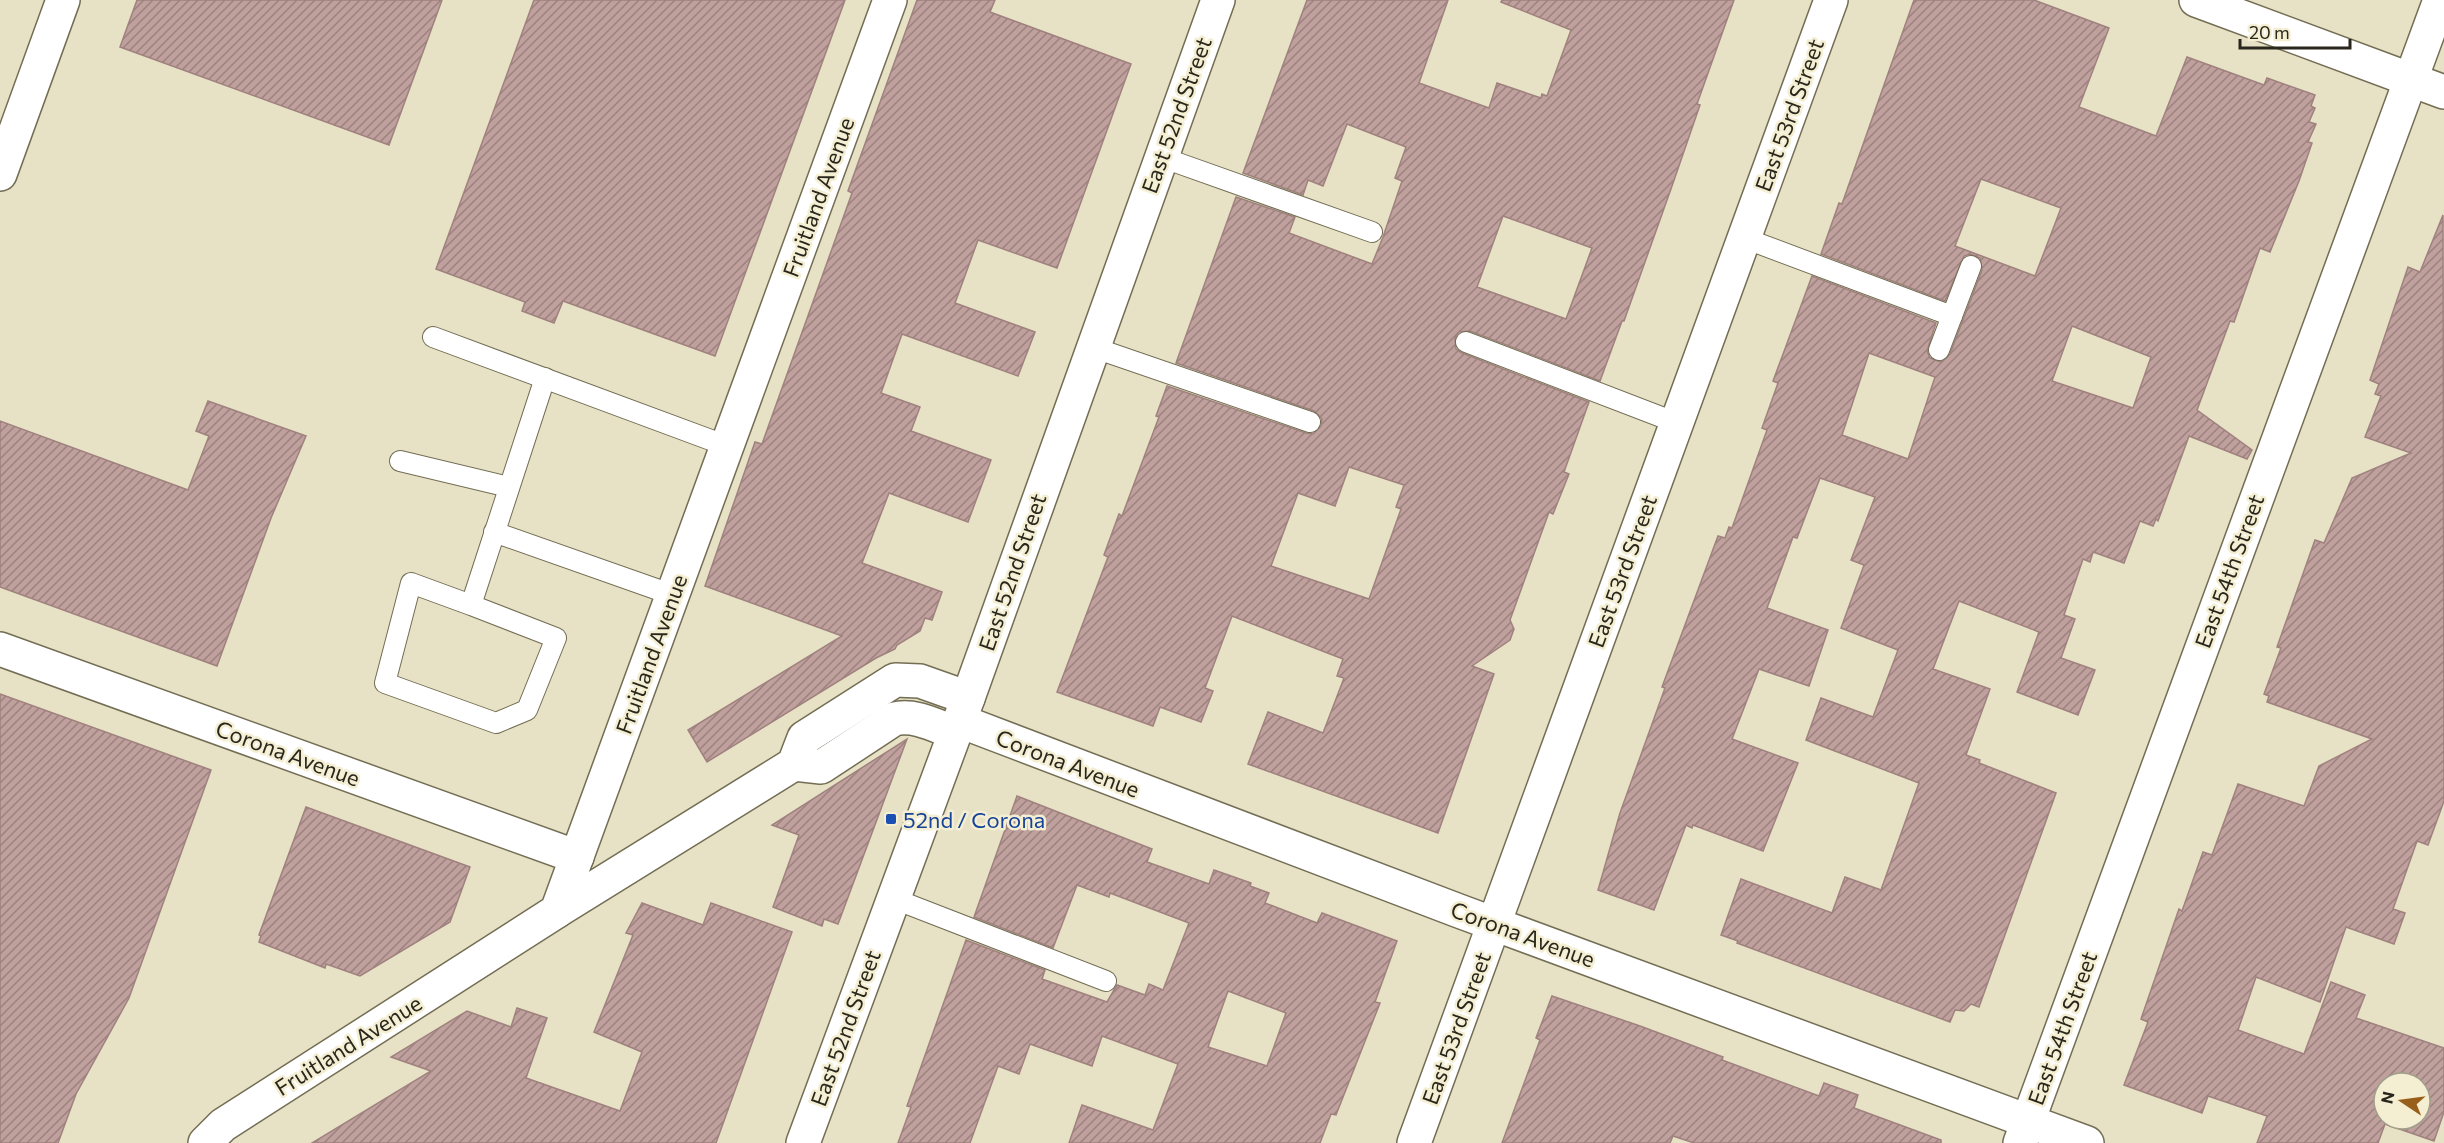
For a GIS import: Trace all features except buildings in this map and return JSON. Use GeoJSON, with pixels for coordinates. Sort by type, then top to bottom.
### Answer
{"type":"FeatureCollection","features":[{"type":"Feature","properties":{"kind":"street"},"geometry":{"type":"LineString","coordinates":[[0,174],[63,0]]}},
{"type":"Feature","properties":{"kind":"street","name":"Fruitland Avenue"},"geometry":{"type":"LineString","coordinates":[[205,1143],[223,1125],[557,912],[890,0]]}},
{"type":"Feature","properties":{"kind":"street","name":"East 52nd Street"},"geometry":{"type":"LineString","coordinates":[[803,1143],[961,717],[1218,0]]}},
{"type":"Feature","properties":{"kind":"street","name":"East 53rd Street"},"geometry":{"type":"LineString","coordinates":[[1414,1143],[1831,0]]}},
{"type":"Feature","properties":{"kind":"street"},"geometry":{"type":"LineString","coordinates":[[2196,0],[2444,92]]}},
{"type":"Feature","properties":{"kind":"street","name":"East 54th Street"},"geometry":{"type":"LineString","coordinates":[[2024,1132],[2409,79],[2440,0]]}},
{"type":"Feature","properties":{"kind":"street","name":"Corona Avenue"},"geometry":{"type":"LineString","coordinates":[[0,649],[577,857]]}},
{"type":"Feature","properties":{"kind":"street","name":"Corona Avenue"},"geometry":{"type":"LineString","coordinates":[[557,912],[794,764],[804,738],[895,680],[920,681],[961,717],[2024,1132],[2087,1143]]}},
{"type":"Feature","properties":{"kind":"lane"},"geometry":{"type":"LineString","coordinates":[[1161,157],[1372,232]]}},
{"type":"Feature","properties":{"kind":"lane"},"geometry":{"type":"LineString","coordinates":[[1744,238],[1952,316]]}},
{"type":"Feature","properties":{"kind":"lane"},"geometry":{"type":"LineString","coordinates":[[1939,350],[1971,266]]}},
{"type":"Feature","properties":{"kind":"lane"},"geometry":{"type":"LineString","coordinates":[[433,337],[727,446]]}},
{"type":"Feature","properties":{"kind":"lane"},"geometry":{"type":"LineString","coordinates":[[1466,342],[1677,423]]}},
{"type":"Feature","properties":{"kind":"lane"},"geometry":{"type":"LineString","coordinates":[[1092,347],[1310,422]]}},
{"type":"Feature","properties":{"kind":"lane"},"geometry":{"type":"LineString","coordinates":[[471,605],[545,378]]}},
{"type":"Feature","properties":{"kind":"lane"},"geometry":{"type":"LineString","coordinates":[[400,461],[509,487]]}},
{"type":"Feature","properties":{"kind":"lane"},"geometry":{"type":"LineString","coordinates":[[494,532],[673,595]]}},
{"type":"Feature","properties":{"kind":"lane"},"geometry":{"type":"LineString","coordinates":[[411,583],[471,605],[556,638],[527,710],[496,723],[385,683],[411,583]]}},
{"type":"Feature","properties":{"kind":"lane"},"geometry":{"type":"LineString","coordinates":[[892,898],[1106,981]]}},
{"type":"Feature","properties":{"kind":"place","name":"52nd / Corona"},"geometry":{"type":"Point","coordinates":[891,819]}}]}
